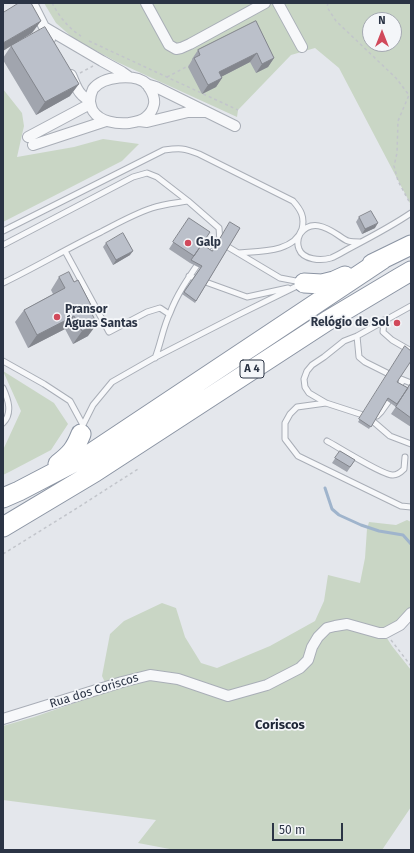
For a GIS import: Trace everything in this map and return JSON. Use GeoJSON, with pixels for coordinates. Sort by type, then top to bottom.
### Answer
{"type":"FeatureCollection","features":[{"type":"Feature","properties":{"kind":"highway","name":"A 4"},"geometry":{"type":"LineString","coordinates":[[11,494],[90,454],[383,259],[411,245]]}},
{"type":"Feature","properties":{"kind":"highway"},"geometry":{"type":"LineString","coordinates":[[304,283],[322,284],[334,281],[383,259]]}},
{"type":"Feature","properties":{"kind":"highway","name":"A 4"},"geometry":{"type":"LineString","coordinates":[[3,527],[95,472],[327,321],[411,271]]}},
{"type":"Feature","properties":{"kind":"highway"},"geometry":{"type":"LineString","coordinates":[[11,494],[28,481],[56,466],[69,456],[76,445],[82,429]]}},
{"type":"Feature","properties":{"kind":"street"},"geometry":{"type":"LineString","coordinates":[[32,3],[55,47]]}},
{"type":"Feature","properties":{"kind":"street"},"geometry":{"type":"LineString","coordinates":[[146,3],[169,45],[176,49],[190,44],[264,3]]}},
{"type":"Feature","properties":{"kind":"street"},"geometry":{"type":"LineString","coordinates":[[278,3],[302,47]]}},
{"type":"Feature","properties":{"kind":"street"},"geometry":{"type":"LineString","coordinates":[[44,27],[129,77],[156,87],[235,126]]}},
{"type":"Feature","properties":{"kind":"street"},"geometry":{"type":"LineString","coordinates":[[65,68],[72,77],[80,94],[90,103]]}},
{"type":"Feature","properties":{"kind":"street"},"geometry":{"type":"LineString","coordinates":[[129,77],[117,78],[99,84],[90,95],[92,110],[103,119],[113,122],[123,123],[146,118],[151,112],[154,95],[146,84]]}},
{"type":"Feature","properties":{"kind":"street"},"geometry":{"type":"LineString","coordinates":[[90,103],[31,141],[106,120]]}},
{"type":"Feature","properties":{"kind":"street"},"geometry":{"type":"LineString","coordinates":[[137,121],[147,122],[188,112],[204,112]]}},
{"type":"Feature","properties":{"kind":"street"},"geometry":{"type":"LineString","coordinates":[[385,632],[400,625],[411,613]]}},
{"type":"Feature","properties":{"kind":"street","name":"Rua dos Coriscos"},"geometry":{"type":"LineString","coordinates":[[3,719],[122,682],[150,675],[178,679],[228,696],[267,685],[300,668],[308,660],[312,647],[318,637],[327,628],[348,624],[379,633],[385,632]]}},
{"type":"Feature","properties":{"kind":"lane"},"geometry":{"type":"LineString","coordinates":[[3,231],[164,150],[177,148],[187,149],[199,154],[293,201],[301,209],[303,224],[298,241],[299,250],[306,257],[317,259],[332,258],[411,213]]}},
{"type":"Feature","properties":{"kind":"lane"},"geometry":{"type":"LineString","coordinates":[[3,245],[133,177],[147,173],[157,177],[188,200],[219,228],[220,242]]}},
{"type":"Feature","properties":{"kind":"lane"},"geometry":{"type":"LineString","coordinates":[[3,283],[132,216],[153,208],[188,200]]}},
{"type":"Feature","properties":{"kind":"lane"},"geometry":{"type":"LineString","coordinates":[[238,253],[276,249],[291,244],[307,227],[314,225],[323,227],[348,241],[360,242]]}},
{"type":"Feature","properties":{"kind":"lane"},"geometry":{"type":"LineString","coordinates":[[220,242],[280,278],[304,283]]}},
{"type":"Feature","properties":{"kind":"lane"},"geometry":{"type":"LineString","coordinates":[[154,358],[158,351],[169,314],[180,291],[209,246],[220,242]]}},
{"type":"Feature","properties":{"kind":"lane"},"geometry":{"type":"LineString","coordinates":[[65,251],[109,332],[147,312],[160,308],[169,314]]}},
{"type":"Feature","properties":{"kind":"lane"},"geometry":{"type":"LineString","coordinates":[[189,276],[247,296],[284,289],[304,283]]}},
{"type":"Feature","properties":{"kind":"lane"},"geometry":{"type":"LineString","coordinates":[[82,429],[93,405],[112,382],[154,358],[304,283]]}},
{"type":"Feature","properties":{"kind":"lane"},"geometry":{"type":"LineString","coordinates":[[411,306],[357,336],[344,341],[312,365],[307,371],[304,379],[305,386],[309,394],[326,403],[366,416],[390,436],[411,444]]}},
{"type":"Feature","properties":{"kind":"lane"},"geometry":{"type":"LineString","coordinates":[[384,320],[383,332],[392,340],[411,351]]}},
{"type":"Feature","properties":{"kind":"lane"},"geometry":{"type":"LineString","coordinates":[[357,336],[359,357],[365,362],[411,383]]}},
{"type":"Feature","properties":{"kind":"lane"},"geometry":{"type":"LineString","coordinates":[[3,361],[44,384],[70,401],[82,429]]}},
{"type":"Feature","properties":{"kind":"lane"},"geometry":{"type":"LineString","coordinates":[[366,416],[377,416],[403,380]]}},
{"type":"Feature","properties":{"kind":"lane"},"geometry":{"type":"LineString","coordinates":[[3,388],[10,408],[6,420],[3,423]]}},
{"type":"Feature","properties":{"kind":"lane"},"geometry":{"type":"LineString","coordinates":[[326,403],[298,407],[290,414],[285,423],[285,439],[298,456],[401,506],[411,507]]}},
{"type":"Feature","properties":{"kind":"lane"},"geometry":{"type":"LineString","coordinates":[[327,442],[376,469],[392,476],[398,474],[404,469],[405,457]]}},
{"type":"Feature","properties":{"kind":"path"},"geometry":{"type":"LineString","coordinates":[[52,3],[58,14],[67,25],[83,38]]}},
{"type":"Feature","properties":{"kind":"path"},"geometry":{"type":"LineString","coordinates":[[328,3],[327,7],[336,21],[396,78],[411,97]]}},
{"type":"Feature","properties":{"kind":"path"},"geometry":{"type":"LineString","coordinates":[[88,41],[238,110]]}},
{"type":"Feature","properties":{"kind":"path"},"geometry":{"type":"LineString","coordinates":[[167,77],[194,63]]}},
{"type":"Feature","properties":{"kind":"path"},"geometry":{"type":"LineString","coordinates":[[409,95],[398,121],[398,153],[394,166],[398,181],[411,205]]}},
{"type":"Feature","properties":{"kind":"path"},"geometry":{"type":"LineString","coordinates":[[3,554],[138,469]]}},
{"type":"Feature","properties":{"kind":"path"},"geometry":{"type":"LineString","coordinates":[[385,632],[411,666]]}},
{"type":"Feature","properties":{"kind":"green space"},"geometry":{"type":"Polygon","coordinates":[[[44,3],[411,3],[411,205],[339,68],[315,48],[291,55],[238,110],[237,117],[117,62],[74,39],[56,23],[44,3]]]}},
{"type":"Feature","properties":{"kind":"green space"},"geometry":{"type":"Polygon","coordinates":[[[3,89],[22,113],[24,126],[17,157],[74,147],[103,139],[139,144],[122,161],[3,222],[3,89]]]}},
{"type":"Feature","properties":{"kind":"green space"},"geometry":{"type":"Polygon","coordinates":[[[3,371],[54,403],[68,424],[51,450],[3,475],[3,450],[21,411],[3,371]]]}},
{"type":"Feature","properties":{"kind":"green space"},"geometry":{"type":"Polygon","coordinates":[[[407,520],[411,522],[411,608],[395,624],[381,629],[411,670],[411,807],[382,850],[175,850],[138,843],[156,820],[3,800],[3,726],[109,691],[102,676],[110,634],[124,621],[162,603],[176,608],[185,637],[201,663],[217,668],[270,646],[315,621],[324,601],[328,575],[360,583],[365,558],[367,529],[369,522],[396,525],[407,520]]]}},
{"type":"Feature","properties":{"kind":"building"},"geometry":{"type":"Polygon","coordinates":[[[19,3],[31,3],[41,21],[3,43],[3,13],[19,3]]]}},
{"type":"Feature","properties":{"kind":"building"},"geometry":{"type":"Polygon","coordinates":[[[256,21],[274,58],[262,64],[257,53],[219,72],[222,78],[208,85],[194,58],[200,55],[198,50],[256,21]]]}},
{"type":"Feature","properties":{"kind":"building"},"geometry":{"type":"Polygon","coordinates":[[[45,27],[79,84],[45,102],[11,46],[45,27]]]}},
{"type":"Feature","properties":{"kind":"building"},"geometry":{"type":"Polygon","coordinates":[[[371,211],[378,223],[365,229],[359,217],[371,211]]]}},
{"type":"Feature","properties":{"kind":"building","name":"Galp"},"geometry":{"type":"Polygon","coordinates":[[[189,218],[210,232],[194,256],[173,242],[189,218]]]}},
{"type":"Feature","properties":{"kind":"building"},"geometry":{"type":"Polygon","coordinates":[[[230,222],[240,228],[196,301],[184,292],[202,266],[191,260],[202,244],[212,251],[230,222]]]}},
{"type":"Feature","properties":{"kind":"building"},"geometry":{"type":"Polygon","coordinates":[[[123,233],[133,251],[116,260],[106,243],[123,233]]]}},
{"type":"Feature","properties":{"kind":"building"},"geometry":{"type":"Polygon","coordinates":[[[69,272],[74,282],[78,280],[93,309],[90,310],[97,324],[82,331],[74,316],[37,335],[24,310],[65,288],[59,277],[69,272]]]}},
{"type":"Feature","properties":{"kind":"building"},"geometry":{"type":"Polygon","coordinates":[[[405,346],[411,351],[411,361],[397,382],[408,388],[397,404],[388,398],[371,427],[359,419],[405,346]]]}},
{"type":"Feature","properties":{"kind":"building"},"geometry":{"type":"Polygon","coordinates":[[[411,383],[411,418],[396,407],[411,383]]]}},
{"type":"Feature","properties":{"kind":"building"},"geometry":{"type":"Polygon","coordinates":[[[340,451],[355,460],[350,467],[335,458],[340,451]]]}},
{"type":"Feature","properties":{"kind":"waterway"},"geometry":{"type":"LineString","coordinates":[[325,488],[332,509],[339,515],[379,531],[403,535],[411,544]]}},
{"type":"Feature","properties":{"kind":"place","name":"Galp"},"geometry":{"type":"Point","coordinates":[188,243]}},
{"type":"Feature","properties":{"kind":"place","name":"Pransor Águas Santas"},"geometry":{"type":"Point","coordinates":[57,317]}},
{"type":"Feature","properties":{"kind":"place","name":"Relógio de Sol"},"geometry":{"type":"Point","coordinates":[397,323]}},
{"type":"Feature","properties":{"kind":"district","name":"Coriscos"},"geometry":{"type":"Point","coordinates":[280,725]}}]}
